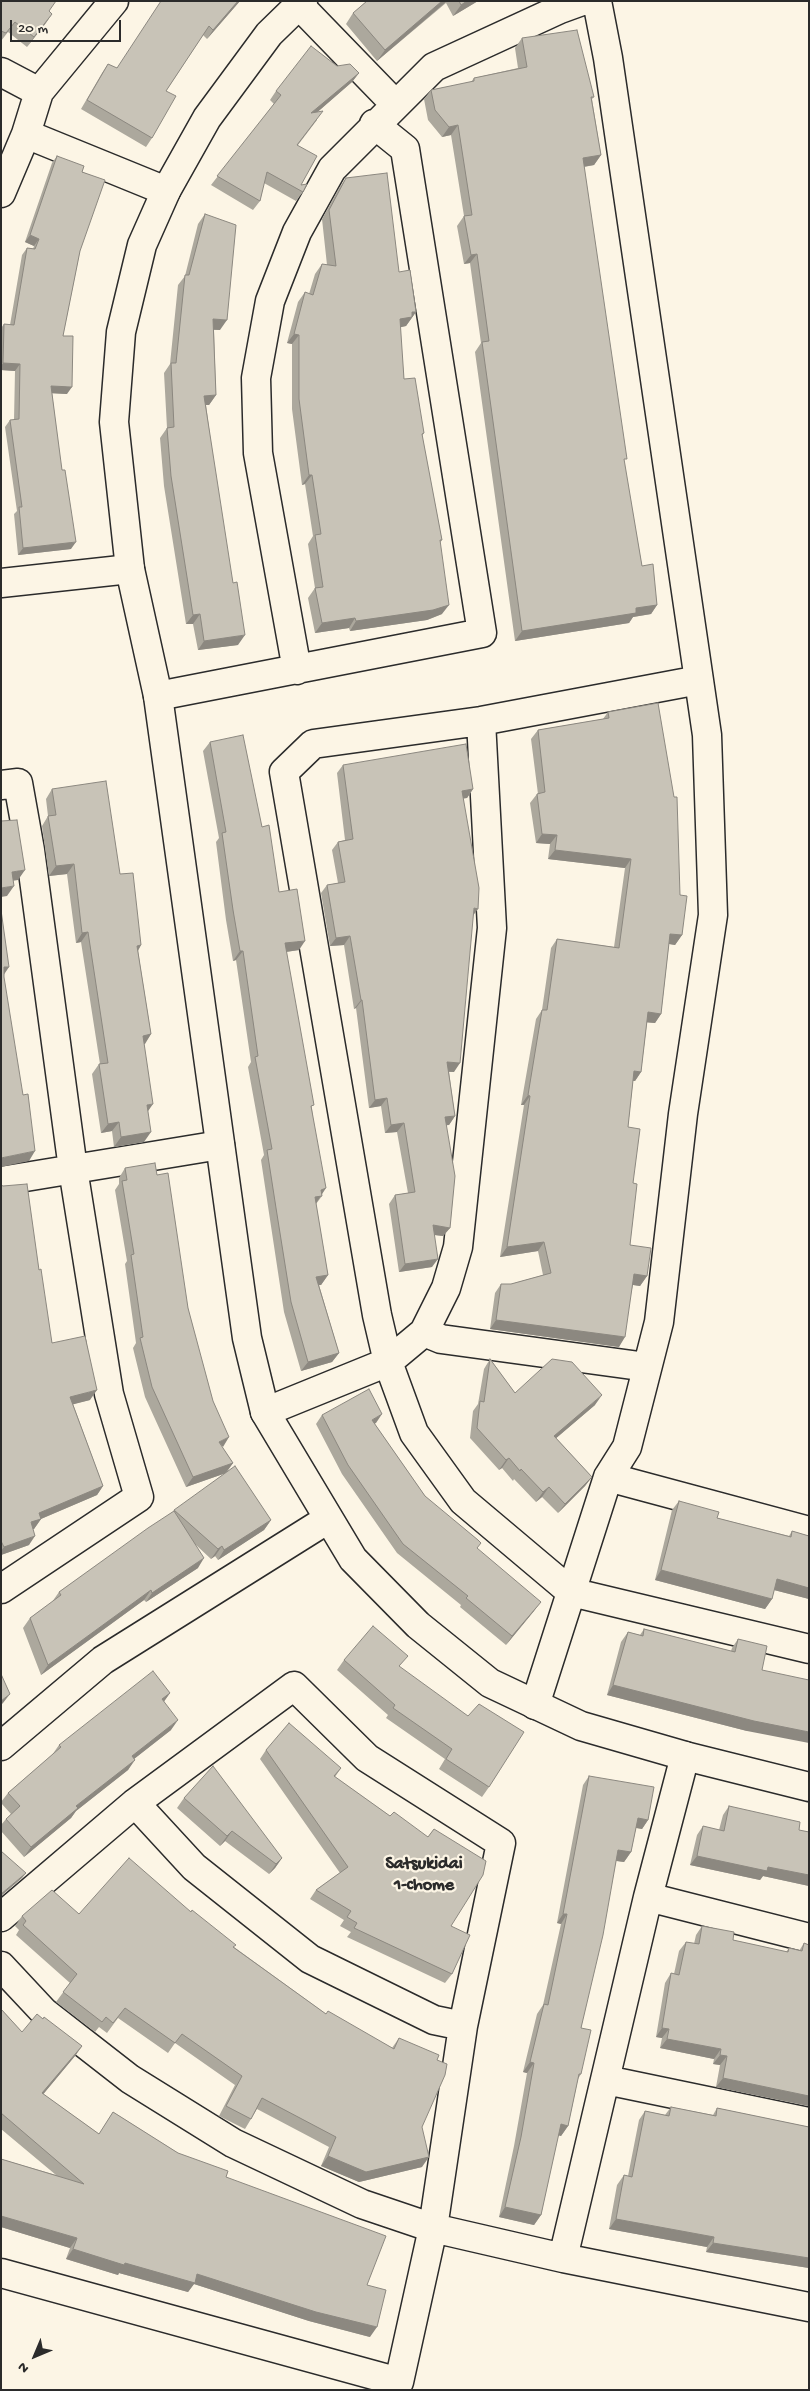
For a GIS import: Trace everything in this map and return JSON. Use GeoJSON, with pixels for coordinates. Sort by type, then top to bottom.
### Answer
{"type":"FeatureCollection","features":[{"type":"Feature","properties":{"kind":"street"},"geometry":{"type":"LineString","coordinates":[[1,194],[26,134],[40,92],[114,1]]}},
{"type":"Feature","properties":{"kind":"street"},"geometry":{"type":"LineString","coordinates":[[298,670],[258,453],[256,378],[270,301],[297,232],[332,169],[374,124],[434,67],[560,9],[582,1]]}},
{"type":"Feature","properties":{"kind":"street"},"geometry":{"type":"LineString","coordinates":[[536,1705],[608,1477],[626,1447],[659,1322],[683,1114],[713,915],[707,735],[608,58],[596,1]]}},
{"type":"Feature","properties":{"kind":"street"},"geometry":{"type":"LineString","coordinates":[[395,104],[301,3],[269,34],[207,118],[166,191],[142,245],[121,332],[114,422],[130,569],[158,696],[248,1338],[265,1412],[353,1559],[418,1625],[490,1682],[580,1726],[685,1756],[809,1787]]}},
{"type":"Feature","properties":{"kind":"street"},"geometry":{"type":"LineString","coordinates":[[1,72],[40,92]]}},
{"type":"Feature","properties":{"kind":"street"},"geometry":{"type":"LineString","coordinates":[[158,696],[482,633],[405,149],[374,124]]}},
{"type":"Feature","properties":{"kind":"street"},"geometry":{"type":"LineString","coordinates":[[26,134],[166,191]]}},
{"type":"Feature","properties":{"kind":"street"},"geometry":{"type":"LineString","coordinates":[[1,583],[130,569]]}},
{"type":"Feature","properties":{"kind":"street"},"geometry":{"type":"LineString","coordinates":[[699,680],[481,721],[314,744],[284,772],[376,1305],[388,1362],[414,1433],[463,1501],[571,1592],[809,1649]]}},
{"type":"Feature","properties":{"kind":"street"},"geometry":{"type":"LineString","coordinates":[[265,1412],[388,1362],[424,1332],[446,1288],[458,1247],[492,928],[481,721]]}},
{"type":"Feature","properties":{"kind":"street"},"geometry":{"type":"LineString","coordinates":[[1,785],[18,783],[31,860],[73,1168],[109,1394],[139,1497],[1,1589]]}},
{"type":"Feature","properties":{"kind":"street"},"geometry":{"type":"LineString","coordinates":[[1,1181],[220,1145]]}},
{"type":"Feature","properties":{"kind":"street"},"geometry":{"type":"LineString","coordinates":[[424,1332],[441,1339],[647,1367]]}},
{"type":"Feature","properties":{"kind":"street"},"geometry":{"type":"LineString","coordinates":[[608,1477],[809,1530]]}},
{"type":"Feature","properties":{"kind":"street"},"geometry":{"type":"LineString","coordinates":[[1,1746],[103,1660],[328,1519]]}},
{"type":"Feature","properties":{"kind":"street"},"geometry":{"type":"LineString","coordinates":[[1,1917],[135,1802],[294,1686],[368,1758],[501,1843],[464,2026],[434,2228],[399,2382],[1,2273]]}},
{"type":"Feature","properties":{"kind":"street"},"geometry":{"type":"LineString","coordinates":[[563,2258],[648,1898],[685,1756]]}},
{"type":"Feature","properties":{"kind":"street"},"geometry":{"type":"LineString","coordinates":[[135,1802],[194,1867],[310,1959],[434,2020],[464,2026]]}},
{"type":"Feature","properties":{"kind":"street"},"geometry":{"type":"LineString","coordinates":[[648,1898],[809,1938]]}},
{"type":"Feature","properties":{"kind":"street"},"geometry":{"type":"LineString","coordinates":[[1,1966],[44,2012],[130,2080],[233,2143],[362,2204],[434,2228],[563,2258],[809,2307]]}},
{"type":"Feature","properties":{"kind":"street"},"geometry":{"type":"LineString","coordinates":[[606,2080],[809,2122]]}},
{"type":"Feature","properties":{"kind":"building"},"geometry":{"type":"Polygon","coordinates":[[[1,1],[56,1],[49,11],[52,14],[34,37],[15,22],[6,33],[1,31],[1,1]]]}},
{"type":"Feature","properties":{"kind":"building"},"geometry":{"type":"Polygon","coordinates":[[[161,1],[238,1],[213,30],[209,26],[166,91],[176,96],[152,138],[87,100],[108,64],[117,68],[161,1]]]}},
{"type":"Feature","properties":{"kind":"building"},"geometry":{"type":"Polygon","coordinates":[[[367,1],[442,1],[385,50],[353,13],[367,1]]]}},
{"type":"Feature","properties":{"kind":"building"},"geometry":{"type":"Polygon","coordinates":[[[459,1],[467,1],[461,5],[459,1]]]}},
{"type":"Feature","properties":{"kind":"building"},"geometry":{"type":"Polygon","coordinates":[[[577,30],[594,97],[591,97],[601,155],[583,158],[627,459],[624,459],[642,566],[653,564],[657,605],[636,608],[636,613],[522,631],[482,342],[489,341],[477,254],[471,255],[464,216],[472,215],[458,125],[449,127],[435,110],[431,90],[474,81],[474,78],[527,67],[522,38],[577,30]]]}},
{"type":"Feature","properties":{"kind":"building"},"geometry":{"type":"Polygon","coordinates":[[[311,46],[337,66],[350,64],[359,73],[311,113],[323,111],[297,145],[317,156],[301,185],[307,184],[303,192],[267,172],[260,201],[217,176],[281,95],[276,91],[311,46]]]}},
{"type":"Feature","properties":{"kind":"building"},"geometry":{"type":"Polygon","coordinates":[[[57,156],[84,166],[82,172],[105,180],[80,251],[63,336],[73,336],[72,387],[51,386],[62,470],[65,470],[76,542],[23,548],[19,507],[22,507],[10,420],[19,419],[20,364],[3,363],[4,324],[14,325],[27,248],[35,249],[39,239],[30,235],[57,156]]]}},
{"type":"Feature","properties":{"kind":"building"},"geometry":{"type":"Polygon","coordinates":[[[387,173],[399,272],[410,270],[416,312],[412,312],[412,317],[400,319],[404,379],[415,378],[424,433],[422,434],[442,540],[440,540],[449,605],[433,610],[356,621],[355,618],[322,623],[315,588],[323,587],[315,535],[321,534],[312,475],[309,475],[299,399],[299,335],[294,334],[305,292],[313,295],[322,264],[336,266],[329,210],[346,178],[387,173]]]}},
{"type":"Feature","properties":{"kind":"building"},"geometry":{"type":"Polygon","coordinates":[[[205,214],[236,225],[227,320],[213,319],[216,395],[204,396],[233,583],[237,582],[245,635],[204,641],[200,614],[193,615],[171,476],[167,428],[174,427],[171,363],[176,363],[185,275],[189,275],[205,214]]]}},
{"type":"Feature","properties":{"kind":"building"},"geometry":{"type":"Polygon","coordinates":[[[658,703],[674,797],[677,797],[680,895],[687,896],[682,935],[670,934],[661,1014],[648,1012],[641,1072],[634,1071],[628,1127],[640,1129],[633,1183],[637,1184],[630,1245],[651,1248],[647,1276],[634,1274],[625,1337],[496,1320],[501,1284],[511,1284],[551,1273],[544,1242],[507,1247],[530,1096],[528,1095],[542,1010],[547,1010],[557,939],[619,948],[631,859],[555,850],[557,835],[542,834],[537,794],[545,792],[538,730],[609,718],[608,712],[658,703]]]}},
{"type":"Feature","properties":{"kind":"building"},"geometry":{"type":"Polygon","coordinates":[[[243,735],[262,827],[269,825],[279,892],[297,889],[305,941],[285,943],[314,1105],[311,1106],[326,1188],[321,1190],[322,1196],[315,1197],[328,1275],[316,1277],[339,1353],[308,1362],[291,1302],[276,1208],[267,1150],[272,1149],[255,1057],[258,1056],[243,951],[240,951],[222,833],[226,832],[210,742],[243,735]]]}},
{"type":"Feature","properties":{"kind":"building"},"geometry":{"type":"Polygon","coordinates":[[[466,744],[473,789],[462,791],[479,888],[478,909],[474,908],[460,1063],[447,1062],[455,1116],[445,1117],[455,1176],[450,1228],[433,1225],[438,1259],[405,1264],[395,1195],[415,1192],[404,1123],[391,1125],[387,1098],[375,1100],[362,1000],[350,936],[336,938],[327,885],[345,882],[338,842],[353,839],[343,765],[466,744]]]}},
{"type":"Feature","properties":{"kind":"building"},"geometry":{"type":"Polygon","coordinates":[[[106,781],[120,874],[133,873],[141,945],[137,946],[151,1034],[143,1036],[153,1104],[147,1105],[151,1132],[121,1137],[119,1122],[108,1124],[99,1064],[108,1063],[88,932],[82,933],[74,864],[56,866],[48,816],[56,815],[52,789],[106,781]]]}},
{"type":"Feature","properties":{"kind":"building"},"geometry":{"type":"Polygon","coordinates":[[[17,820],[25,870],[12,872],[14,886],[1,888],[1,821],[17,820]]]}},
{"type":"Feature","properties":{"kind":"building"},"geometry":{"type":"Polygon","coordinates":[[[1,910],[9,967],[4,967],[4,977],[23,1095],[28,1094],[35,1151],[1,1158],[1,910]]]}},
{"type":"Feature","properties":{"kind":"building"},"geometry":{"type":"Polygon","coordinates":[[[155,1163],[157,1175],[168,1173],[188,1308],[213,1401],[229,1437],[219,1442],[233,1463],[193,1477],[152,1387],[140,1338],[143,1337],[131,1255],[134,1254],[122,1181],[127,1180],[125,1168],[155,1163]]]}},
{"type":"Feature","properties":{"kind":"building"},"geometry":{"type":"Polygon","coordinates":[[[27,1184],[39,1270],[41,1269],[52,1343],[85,1336],[97,1390],[70,1397],[103,1486],[39,1513],[41,1519],[31,1522],[35,1536],[4,1547],[1,1541],[1,1185],[27,1184]]]}},
{"type":"Feature","properties":{"kind":"building"},"geometry":{"type":"Polygon","coordinates":[[[490,1359],[515,1393],[552,1359],[572,1362],[602,1395],[554,1436],[592,1477],[565,1504],[549,1487],[543,1492],[509,1458],[506,1460],[477,1428],[480,1401],[484,1402],[490,1359]]]}},
{"type":"Feature","properties":{"kind":"building"},"geometry":{"type":"Polygon","coordinates":[[[369,1389],[382,1414],[372,1420],[425,1496],[481,1543],[477,1548],[541,1602],[512,1636],[466,1598],[468,1596],[403,1544],[348,1465],[322,1415],[369,1389]]]}},
{"type":"Feature","properties":{"kind":"building"},"geometry":{"type":"Polygon","coordinates":[[[235,1466],[271,1520],[224,1550],[222,1546],[218,1549],[174,1510],[235,1466]]]}},
{"type":"Feature","properties":{"kind":"building"},"geometry":{"type":"Polygon","coordinates":[[[679,1501],[719,1512],[717,1518],[791,1537],[792,1531],[809,1536],[809,1588],[777,1579],[772,1599],[661,1570],[679,1501]]]}},
{"type":"Feature","properties":{"kind":"building"},"geometry":{"type":"Polygon","coordinates":[[[174,1511],[204,1558],[152,1593],[151,1590],[48,1665],[30,1618],[61,1595],[59,1592],[174,1511]]]}},
{"type":"Feature","properties":{"kind":"building"},"geometry":{"type":"Polygon","coordinates":[[[373,1626],[408,1656],[399,1666],[468,1716],[479,1704],[524,1732],[489,1787],[446,1759],[452,1749],[393,1708],[395,1705],[344,1660],[373,1626]]]}},
{"type":"Feature","properties":{"kind":"building"},"geometry":{"type":"Polygon","coordinates":[[[644,1629],[735,1652],[738,1639],[767,1646],[762,1670],[809,1680],[809,1732],[754,1721],[613,1685],[628,1632],[643,1636],[644,1629]]]}},
{"type":"Feature","properties":{"kind":"building"},"geometry":{"type":"Polygon","coordinates":[[[153,1671],[170,1693],[162,1699],[178,1720],[132,1756],[135,1760],[76,1806],[78,1808],[31,1847],[6,1819],[20,1806],[8,1793],[61,1747],[59,1745],[153,1671]]]}},
{"type":"Feature","properties":{"kind":"building"},"geometry":{"type":"Polygon","coordinates":[[[1,1674],[10,1694],[1,1701],[1,1674]]]}},
{"type":"Feature","properties":{"kind":"building"},"geometry":{"type":"Polygon","coordinates":[[[289,1723],[341,1768],[334,1776],[390,1816],[394,1812],[428,1837],[434,1829],[486,1861],[483,1875],[451,1926],[470,1935],[452,1974],[354,1928],[357,1923],[347,1917],[351,1911],[316,1890],[348,1867],[266,1750],[289,1723]]]}},
{"type":"Feature","properties":{"kind":"building"},"geometry":{"type":"Polygon","coordinates":[[[213,1766],[282,1858],[276,1864],[232,1831],[227,1836],[184,1798],[213,1766]]]}},
{"type":"Feature","properties":{"kind":"building"},"geometry":{"type":"Polygon","coordinates":[[[589,1776],[654,1787],[648,1820],[638,1818],[631,1852],[618,1850],[603,1935],[581,2028],[591,2030],[568,2126],[561,2124],[541,2215],[505,2207],[521,2137],[534,2063],[530,2062],[544,2004],[548,2005],[567,1914],[563,1914],[589,1776]]]}},
{"type":"Feature","properties":{"kind":"building"},"geometry":{"type":"Polygon","coordinates":[[[729,1806],[800,1822],[799,1830],[809,1832],[809,1875],[768,1867],[767,1871],[697,1856],[703,1826],[724,1831],[729,1806]]]}},
{"type":"Feature","properties":{"kind":"building"},"geometry":{"type":"Polygon","coordinates":[[[1,1851],[26,1873],[1,1894],[1,1851]]]}},
{"type":"Feature","properties":{"kind":"building"},"geometry":{"type":"Polygon","coordinates":[[[129,1858],[191,1912],[192,1910],[236,1945],[233,1947],[326,2014],[328,2011],[394,2049],[399,2038],[439,2055],[437,2060],[447,2064],[445,2075],[422,2127],[429,2157],[366,2172],[328,2156],[336,2137],[262,2098],[251,2119],[226,2106],[242,2076],[182,2034],[175,2043],[125,2008],[113,2023],[106,2017],[102,2022],[63,1992],[77,1974],[23,1925],[26,1921],[22,1916],[52,1890],[79,1914],[129,1858]]]}},
{"type":"Feature","properties":{"kind":"building"},"geometry":{"type":"Polygon","coordinates":[[[702,1926],[734,1932],[733,1940],[788,1952],[789,1948],[802,1951],[804,1943],[809,1945],[809,2096],[723,2078],[727,2056],[720,2055],[721,2049],[667,2039],[669,2029],[662,2028],[671,1973],[679,1975],[686,1942],[699,1944],[702,1926]]]}},
{"type":"Feature","properties":{"kind":"building"},"geometry":{"type":"Polygon","coordinates":[[[1,2009],[22,2032],[37,2014],[43,2019],[44,2017],[82,2046],[42,2093],[99,2134],[113,2112],[178,2153],[228,2171],[226,2177],[386,2236],[367,2285],[386,2290],[377,2327],[316,2312],[197,2274],[195,2283],[125,2263],[124,2265],[73,2249],[77,2238],[1,2216],[1,2159],[84,2184],[1,2113],[1,2009]]]}},
{"type":"Feature","properties":{"kind":"building"},"geometry":{"type":"Polygon","coordinates":[[[671,2107],[716,2116],[717,2108],[809,2127],[809,2258],[713,2243],[714,2237],[616,2219],[624,2175],[632,2177],[645,2111],[669,2116],[671,2107]]]}},
{"type":"Feature","properties":{"kind":"district","name":"Satsukidai 1-chome"},"geometry":{"type":"Point","coordinates":[424,1875]}}]}
